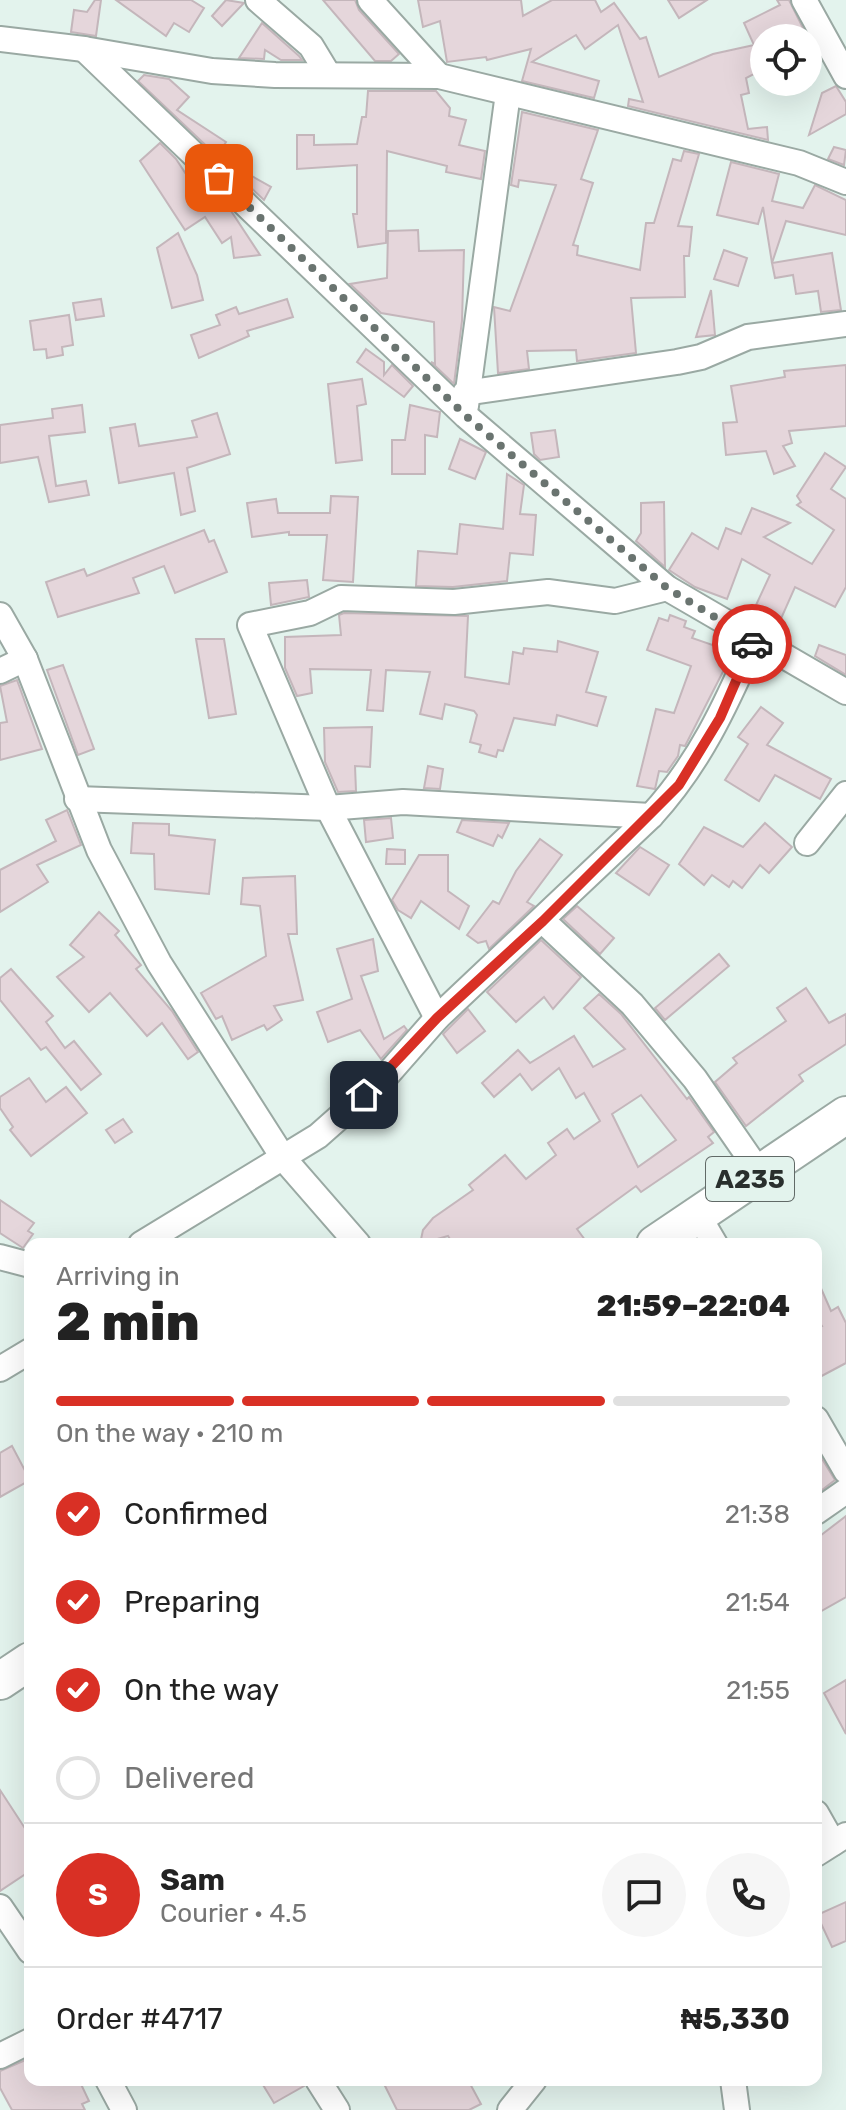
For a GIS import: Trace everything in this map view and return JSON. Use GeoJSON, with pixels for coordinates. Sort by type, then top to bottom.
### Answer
{"type":"FeatureCollection","features":[{"type":"Feature","properties":{"kind":"highway","name":"A235"},"geometry":{"type":"LineString","coordinates":[[676,1238],[707,1229],[760,1173],[846,1115]]}},
{"type":"Feature","properties":{"kind":"highway"},"geometry":{"type":"LineString","coordinates":[[0,1681],[24,1665]]}},
{"type":"Feature","properties":{"kind":"street"},"geometry":{"type":"LineString","coordinates":[[258,0],[311,46],[328,74]]}},
{"type":"Feature","properties":{"kind":"street"},"geometry":{"type":"LineString","coordinates":[[370,0],[439,76]]}},
{"type":"Feature","properties":{"kind":"street"},"geometry":{"type":"LineString","coordinates":[[804,0],[846,76]]}},
{"type":"Feature","properties":{"kind":"street"},"geometry":{"type":"LineString","coordinates":[[0,39],[84,49],[212,71],[439,76],[799,163],[846,182]]}},
{"type":"Feature","properties":{"kind":"street"},"geometry":{"type":"LineString","coordinates":[[84,49],[667,588],[846,692]]}},
{"type":"Feature","properties":{"kind":"street"},"geometry":{"type":"LineString","coordinates":[[466,405],[508,93]]}},
{"type":"Feature","properties":{"kind":"street"},"geometry":{"type":"LineString","coordinates":[[466,405],[701,357],[748,337],[846,324]]}},
{"type":"Feature","properties":{"kind":"street"},"geometry":{"type":"LineString","coordinates":[[437,1018],[328,808],[250,625],[310,613],[341,598],[454,602],[548,592],[615,601],[667,588]]}},
{"type":"Feature","properties":{"kind":"street"},"geometry":{"type":"LineString","coordinates":[[0,615],[25,659],[99,850],[159,963],[284,1159],[353,1238]]}},
{"type":"Feature","properties":{"kind":"street"},"geometry":{"type":"LineString","coordinates":[[151,1238],[318,1136],[387,1075],[437,1018],[651,816],[679,785],[720,718],[754,641]]}},
{"type":"Feature","properties":{"kind":"street"},"geometry":{"type":"LineString","coordinates":[[0,671],[25,659]]}},
{"type":"Feature","properties":{"kind":"street"},"geometry":{"type":"LineString","coordinates":[[807,843],[846,794]]}},
{"type":"Feature","properties":{"kind":"street"},"geometry":{"type":"LineString","coordinates":[[77,799],[328,808],[403,802],[651,816]]}},
{"type":"Feature","properties":{"kind":"street"},"geometry":{"type":"LineString","coordinates":[[543,921],[632,1004],[695,1079],[760,1173]]}},
{"type":"Feature","properties":{"kind":"street"},"geometry":{"type":"LineString","coordinates":[[0,1257],[24,1263]]}},
{"type":"Feature","properties":{"kind":"street"},"geometry":{"type":"LineString","coordinates":[[0,1369],[24,1355]]}},
{"type":"Feature","properties":{"kind":"street"},"geometry":{"type":"LineString","coordinates":[[822,1429],[846,1471]]}},
{"type":"Feature","properties":{"kind":"street"},"geometry":{"type":"LineString","coordinates":[[822,1508],[846,1491]]}},
{"type":"Feature","properties":{"kind":"street"},"geometry":{"type":"LineString","coordinates":[[822,1825],[832,1844]]}},
{"type":"Feature","properties":{"kind":"street"},"geometry":{"type":"LineString","coordinates":[[0,1907],[24,1942]]}},
{"type":"Feature","properties":{"kind":"street"},"geometry":{"type":"LineString","coordinates":[[0,2056],[24,2044]]}},
{"type":"Feature","properties":{"kind":"street"},"geometry":{"type":"LineString","coordinates":[[111,2086],[124,2110]]}},
{"type":"Feature","properties":{"kind":"street"},"geometry":{"type":"LineString","coordinates":[[322,2086],[337,2110]]}},
{"type":"Feature","properties":{"kind":"street"},"geometry":{"type":"LineString","coordinates":[[510,2110],[529,2086]]}},
{"type":"Feature","properties":{"kind":"street"},"geometry":{"type":"LineString","coordinates":[[734,2086],[737,2110]]}},
{"type":"Feature","properties":{"kind":"building"},"geometry":{"type":"Polygon","coordinates":[[[95,0],[101,0],[96,36],[71,32],[74,10],[87,12],[95,0]]]}},
{"type":"Feature","properties":{"kind":"building"},"geometry":{"type":"Polygon","coordinates":[[[116,0],[191,0],[204,8],[189,32],[174,23],[166,36],[116,0]]]}},
{"type":"Feature","properties":{"kind":"building"},"geometry":{"type":"Polygon","coordinates":[[[226,0],[244,3],[222,26],[212,16],[226,0]]]}},
{"type":"Feature","properties":{"kind":"building"},"geometry":{"type":"Polygon","coordinates":[[[323,0],[355,0],[359,10],[399,54],[391,61],[375,61],[323,0]]]}},
{"type":"Feature","properties":{"kind":"building"},"geometry":{"type":"Polygon","coordinates":[[[418,0],[521,0],[523,16],[552,0],[595,0],[601,12],[614,3],[640,39],[646,37],[659,77],[713,54],[750,46],[750,76],[746,78],[749,93],[741,95],[748,129],[767,127],[768,140],[628,106],[629,99],[643,102],[618,25],[585,49],[576,35],[532,62],[599,81],[594,98],[522,81],[531,49],[487,60],[486,57],[447,62],[440,21],[423,27],[418,0]]]}},
{"type":"Feature","properties":{"kind":"building"},"geometry":{"type":"Polygon","coordinates":[[[668,0],[707,0],[679,18],[668,0]]]}},
{"type":"Feature","properties":{"kind":"building"},"geometry":{"type":"Polygon","coordinates":[[[777,0],[789,0],[801,24],[750,24],[750,36],[744,23],[780,5],[777,0]]]}},
{"type":"Feature","properties":{"kind":"building"},"geometry":{"type":"Polygon","coordinates":[[[262,23],[302,60],[281,60],[265,50],[264,59],[239,58],[262,23]]]}},
{"type":"Feature","properties":{"kind":"building"},"geometry":{"type":"Polygon","coordinates":[[[144,75],[169,79],[189,97],[177,110],[226,142],[217,156],[138,81],[144,75]]]}},
{"type":"Feature","properties":{"kind":"building"},"geometry":{"type":"Polygon","coordinates":[[[836,86],[846,102],[846,114],[809,135],[822,96],[822,93],[836,86]]]}},
{"type":"Feature","properties":{"kind":"building"},"geometry":{"type":"Polygon","coordinates":[[[368,91],[436,91],[450,108],[449,116],[466,120],[459,145],[485,151],[481,179],[446,172],[447,166],[387,151],[386,243],[358,247],[353,214],[357,214],[357,165],[297,169],[297,135],[314,135],[314,145],[357,144],[362,117],[366,117],[368,91]]]}},
{"type":"Feature","properties":{"kind":"building"},"geometry":{"type":"Polygon","coordinates":[[[522,112],[598,130],[581,179],[593,183],[573,245],[578,246],[577,255],[640,270],[646,223],[654,223],[673,159],[681,161],[684,151],[699,154],[678,226],[692,227],[689,256],[684,256],[685,297],[631,298],[636,353],[577,361],[576,350],[527,351],[529,369],[498,373],[494,307],[510,311],[556,185],[519,180],[518,187],[511,185],[522,112]]]}},
{"type":"Feature","properties":{"kind":"building"},"geometry":{"type":"Polygon","coordinates":[[[160,143],[176,159],[205,203],[212,193],[231,211],[260,255],[234,258],[231,237],[222,243],[205,217],[185,230],[140,161],[160,143]]]}},
{"type":"Feature","properties":{"kind":"building"},"geometry":{"type":"Polygon","coordinates":[[[834,147],[846,150],[844,165],[828,159],[834,147]]]}},
{"type":"Feature","properties":{"kind":"building"},"geometry":{"type":"Polygon","coordinates":[[[731,162],[779,174],[772,201],[803,208],[815,185],[846,200],[846,235],[786,221],[772,263],[763,207],[758,224],[717,215],[731,162]]]}},
{"type":"Feature","properties":{"kind":"building"},"geometry":{"type":"Polygon","coordinates":[[[229,163],[271,187],[264,200],[228,166],[229,163]]]}},
{"type":"Feature","properties":{"kind":"building"},"geometry":{"type":"Polygon","coordinates":[[[418,230],[419,251],[464,250],[462,321],[454,384],[431,362],[435,364],[434,322],[381,313],[350,284],[387,278],[388,231],[418,230]]]}},
{"type":"Feature","properties":{"kind":"building"},"geometry":{"type":"Polygon","coordinates":[[[178,233],[197,275],[203,300],[172,308],[157,248],[178,233]]]}},
{"type":"Feature","properties":{"kind":"building"},"geometry":{"type":"Polygon","coordinates":[[[724,250],[747,258],[738,286],[714,279],[724,250]]]}},
{"type":"Feature","properties":{"kind":"building"},"geometry":{"type":"Polygon","coordinates":[[[832,253],[841,310],[821,312],[818,291],[796,294],[793,275],[775,278],[772,263],[832,253]]]}},
{"type":"Feature","properties":{"kind":"building"},"geometry":{"type":"Polygon","coordinates":[[[711,290],[715,335],[696,337],[711,290]]]}},
{"type":"Feature","properties":{"kind":"building"},"geometry":{"type":"Polygon","coordinates":[[[101,299],[104,316],[76,320],[73,303],[101,299]]]}},
{"type":"Feature","properties":{"kind":"building"},"geometry":{"type":"Polygon","coordinates":[[[287,299],[293,317],[247,331],[249,336],[199,358],[191,335],[220,325],[216,315],[236,307],[239,314],[287,299]]]}},
{"type":"Feature","properties":{"kind":"building"},"geometry":{"type":"Polygon","coordinates":[[[69,315],[73,345],[62,347],[63,355],[47,358],[46,349],[34,350],[30,321],[69,315]]]}},
{"type":"Feature","properties":{"kind":"building"},"geometry":{"type":"Polygon","coordinates":[[[366,349],[384,362],[384,375],[392,365],[413,386],[404,397],[357,362],[366,349]]]}},
{"type":"Feature","properties":{"kind":"building"},"geometry":{"type":"Polygon","coordinates":[[[846,365],[846,426],[789,431],[792,443],[783,446],[795,466],[774,474],[766,451],[726,455],[723,423],[737,422],[731,386],[785,377],[784,371],[846,365]]]}},
{"type":"Feature","properties":{"kind":"building"},"geometry":{"type":"Polygon","coordinates":[[[362,379],[366,404],[357,406],[362,460],[336,463],[328,384],[362,379]]]}},
{"type":"Feature","properties":{"kind":"building"},"geometry":{"type":"Polygon","coordinates":[[[82,405],[85,432],[49,436],[56,486],[86,481],[89,495],[49,502],[38,457],[0,463],[0,425],[53,418],[52,409],[82,405]]]}},
{"type":"Feature","properties":{"kind":"building"},"geometry":{"type":"Polygon","coordinates":[[[410,405],[440,412],[437,437],[425,435],[425,474],[392,474],[392,440],[405,440],[410,405]]]}},
{"type":"Feature","properties":{"kind":"building"},"geometry":{"type":"Polygon","coordinates":[[[217,413],[230,454],[187,468],[195,511],[181,515],[174,473],[119,483],[110,428],[135,424],[139,446],[197,437],[192,421],[217,413]]]}},
{"type":"Feature","properties":{"kind":"building"},"geometry":{"type":"Polygon","coordinates":[[[555,430],[559,457],[540,460],[534,454],[531,433],[555,430]]]}},
{"type":"Feature","properties":{"kind":"building"},"geometry":{"type":"Polygon","coordinates":[[[460,439],[486,452],[475,479],[449,469],[460,439]]]}},
{"type":"Feature","properties":{"kind":"building"},"geometry":{"type":"Polygon","coordinates":[[[825,453],[846,467],[831,489],[846,499],[846,587],[835,607],[795,587],[776,630],[750,618],[770,575],[742,559],[727,599],[695,587],[669,570],[692,533],[718,549],[726,528],[741,534],[752,508],[790,523],[764,537],[812,564],[834,530],[797,505],[801,502],[797,496],[825,453]]]}},
{"type":"Feature","properties":{"kind":"building"},"geometry":{"type":"Polygon","coordinates":[[[507,474],[524,485],[520,514],[536,515],[533,555],[510,553],[507,581],[453,587],[416,586],[418,551],[457,554],[460,524],[503,529],[507,474]]]}},
{"type":"Feature","properties":{"kind":"building"},"geometry":{"type":"Polygon","coordinates":[[[331,496],[358,497],[353,582],[323,580],[327,535],[289,535],[289,532],[252,537],[247,503],[276,499],[278,513],[330,513],[331,496]]]}},
{"type":"Feature","properties":{"kind":"building"},"geometry":{"type":"Polygon","coordinates":[[[664,502],[665,567],[636,541],[641,533],[641,503],[664,502]]]}},
{"type":"Feature","properties":{"kind":"building"},"geometry":{"type":"Polygon","coordinates":[[[204,530],[209,542],[214,540],[227,572],[175,593],[164,566],[133,578],[139,593],[58,617],[46,582],[84,569],[87,576],[204,530]]]}},
{"type":"Feature","properties":{"kind":"building"},"geometry":{"type":"Polygon","coordinates":[[[307,580],[309,597],[271,605],[269,583],[307,580]]]}},
{"type":"Feature","properties":{"kind":"building"},"geometry":{"type":"Polygon","coordinates":[[[339,615],[468,616],[465,677],[509,684],[513,652],[523,654],[524,648],[557,652],[558,641],[598,652],[586,692],[606,697],[597,726],[557,715],[555,725],[514,718],[503,751],[498,750],[496,757],[479,752],[481,745],[470,742],[477,715],[474,711],[445,704],[442,719],[420,714],[430,672],[386,670],[383,711],[367,710],[371,670],[310,669],[312,693],[297,696],[285,668],[285,637],[341,635],[339,615]]]}},
{"type":"Feature","properties":{"kind":"building"},"geometry":{"type":"Polygon","coordinates":[[[670,615],[686,621],[684,627],[695,631],[692,638],[733,652],[685,746],[680,745],[678,756],[667,772],[659,771],[655,789],[637,786],[656,709],[674,713],[691,666],[647,650],[659,618],[668,621],[670,615]]]}},
{"type":"Feature","properties":{"kind":"building"},"geometry":{"type":"Polygon","coordinates":[[[196,639],[224,639],[236,714],[209,718],[196,639]]]}},
{"type":"Feature","properties":{"kind":"building"},"geometry":{"type":"Polygon","coordinates":[[[819,645],[846,655],[846,675],[815,656],[819,645]]]}},
{"type":"Feature","properties":{"kind":"building"},"geometry":{"type":"Polygon","coordinates":[[[63,665],[94,749],[78,755],[47,670],[63,665]]]}},
{"type":"Feature","properties":{"kind":"building"},"geometry":{"type":"Polygon","coordinates":[[[17,680],[42,749],[0,760],[0,723],[7,722],[0,686],[17,680]]]}},
{"type":"Feature","properties":{"kind":"building"},"geometry":{"type":"Polygon","coordinates":[[[761,707],[783,723],[767,745],[831,779],[820,799],[775,775],[759,801],[725,780],[748,744],[738,737],[761,707]]]}},
{"type":"Feature","properties":{"kind":"building"},"geometry":{"type":"Polygon","coordinates":[[[372,727],[370,767],[355,766],[356,791],[338,792],[325,762],[324,728],[372,727]]]}},
{"type":"Feature","properties":{"kind":"building"},"geometry":{"type":"Polygon","coordinates":[[[428,766],[443,769],[440,789],[424,788],[428,766]]]}},
{"type":"Feature","properties":{"kind":"building"},"geometry":{"type":"Polygon","coordinates":[[[67,810],[81,845],[37,865],[48,882],[0,912],[0,870],[56,841],[46,820],[67,810]]]}},
{"type":"Feature","properties":{"kind":"building"},"geometry":{"type":"Polygon","coordinates":[[[391,818],[393,838],[366,842],[364,820],[391,818]]]}},
{"type":"Feature","properties":{"kind":"building"},"geometry":{"type":"Polygon","coordinates":[[[462,820],[509,823],[502,838],[498,835],[493,846],[457,832],[462,820]]]}},
{"type":"Feature","properties":{"kind":"building"},"geometry":{"type":"Polygon","coordinates":[[[133,823],[169,824],[169,835],[215,840],[209,894],[155,889],[154,854],[131,853],[133,823]]]}},
{"type":"Feature","properties":{"kind":"building"},"geometry":{"type":"Polygon","coordinates":[[[765,823],[792,847],[769,873],[760,865],[742,888],[733,881],[729,887],[712,875],[704,885],[679,864],[704,827],[743,847],[765,823]]]}},
{"type":"Feature","properties":{"kind":"building"},"geometry":{"type":"Polygon","coordinates":[[[540,839],[562,855],[527,902],[534,906],[489,949],[486,941],[478,943],[467,935],[493,901],[499,904],[516,871],[540,839]]]}},
{"type":"Feature","properties":{"kind":"building"},"geometry":{"type":"Polygon","coordinates":[[[640,847],[669,865],[649,895],[616,873],[640,847]]]}},
{"type":"Feature","properties":{"kind":"building"},"geometry":{"type":"Polygon","coordinates":[[[387,849],[405,850],[405,864],[386,864],[387,849]]]}},
{"type":"Feature","properties":{"kind":"building"},"geometry":{"type":"Polygon","coordinates":[[[419,855],[448,855],[448,891],[469,906],[459,929],[421,901],[411,918],[398,910],[392,900],[419,855]]]}},
{"type":"Feature","properties":{"kind":"building"},"geometry":{"type":"Polygon","coordinates":[[[295,876],[297,934],[288,934],[303,1000],[274,1006],[282,1020],[267,1030],[264,1025],[232,1040],[222,1016],[216,1019],[201,993],[266,956],[260,906],[241,904],[243,878],[295,876]]]}},
{"type":"Feature","properties":{"kind":"building"},"geometry":{"type":"Polygon","coordinates":[[[577,906],[614,938],[600,954],[563,919],[577,906]]]}},
{"type":"Feature","properties":{"kind":"building"},"geometry":{"type":"Polygon","coordinates":[[[99,912],[119,931],[115,935],[141,965],[136,969],[172,1011],[198,1052],[188,1059],[162,1023],[147,1036],[110,993],[89,1012],[57,977],[84,957],[70,945],[99,912]]]}},
{"type":"Feature","properties":{"kind":"building"},"geometry":{"type":"Polygon","coordinates":[[[373,939],[378,971],[361,976],[384,1039],[404,1026],[407,1030],[381,1059],[360,1030],[328,1042],[317,1012],[352,999],[337,949],[373,939]]]}},
{"type":"Feature","properties":{"kind":"building"},"geometry":{"type":"Polygon","coordinates":[[[541,940],[581,977],[553,1009],[544,997],[516,1022],[487,992],[541,940]]]}},
{"type":"Feature","properties":{"kind":"building"},"geometry":{"type":"Polygon","coordinates":[[[719,954],[729,966],[665,1020],[655,1008],[719,954]]]}},
{"type":"Feature","properties":{"kind":"building"},"geometry":{"type":"Polygon","coordinates":[[[11,969],[53,1016],[46,1022],[65,1048],[74,1041],[101,1074],[81,1090],[46,1047],[41,1050],[0,1000],[0,978],[11,969]]]}},
{"type":"Feature","properties":{"kind":"building"},"geometry":{"type":"Polygon","coordinates":[[[806,988],[829,1023],[846,1014],[846,1044],[799,1075],[803,1081],[746,1126],[715,1082],[737,1063],[733,1058],[786,1021],[777,1008],[806,988]]]}},
{"type":"Feature","properties":{"kind":"building"},"geometry":{"type":"Polygon","coordinates":[[[599,994],[621,1014],[687,1099],[689,1097],[714,1132],[708,1137],[713,1143],[641,1192],[636,1186],[577,1229],[584,1238],[421,1238],[423,1230],[433,1218],[473,1190],[469,1185],[505,1155],[526,1179],[556,1155],[548,1143],[567,1129],[574,1139],[600,1121],[584,1093],[576,1098],[559,1068],[532,1090],[520,1074],[494,1097],[482,1083],[518,1050],[530,1063],[574,1036],[593,1067],[625,1049],[584,1008],[599,994]],[[641,1095],[612,1114],[638,1167],[676,1140],[641,1095]]]}},
{"type":"Feature","properties":{"kind":"building"},"geometry":{"type":"Polygon","coordinates":[[[468,1009],[485,1031],[457,1053],[443,1034],[468,1009]]]}},
{"type":"Feature","properties":{"kind":"building"},"geometry":{"type":"Polygon","coordinates":[[[29,1078],[46,1102],[66,1087],[87,1113],[31,1156],[10,1130],[13,1127],[0,1108],[0,1097],[29,1078]]]}},
{"type":"Feature","properties":{"kind":"building"},"geometry":{"type":"Polygon","coordinates":[[[123,1119],[132,1132],[115,1143],[106,1130],[123,1119]]]}},
{"type":"Feature","properties":{"kind":"building"},"geometry":{"type":"Polygon","coordinates":[[[0,1200],[34,1223],[28,1231],[33,1234],[30,1238],[24,1238],[23,1248],[0,1233],[0,1200]]]}},
{"type":"Feature","properties":{"kind":"building"},"geometry":{"type":"Polygon","coordinates":[[[822,1291],[831,1311],[838,1307],[846,1323],[846,1363],[822,1376],[822,1291]]]}},
{"type":"Feature","properties":{"kind":"building"},"geometry":{"type":"Polygon","coordinates":[[[12,1446],[24,1469],[24,1483],[0,1497],[0,1453],[12,1446]]]}},
{"type":"Feature","properties":{"kind":"building"},"geometry":{"type":"Polygon","coordinates":[[[822,1459],[835,1480],[822,1490],[822,1459]]]}},
{"type":"Feature","properties":{"kind":"building"},"geometry":{"type":"Polygon","coordinates":[[[846,1516],[846,1597],[822,1611],[822,1534],[846,1516]]]}},
{"type":"Feature","properties":{"kind":"building"},"geometry":{"type":"Polygon","coordinates":[[[846,1680],[846,1734],[824,1693],[846,1680]]]}},
{"type":"Feature","properties":{"kind":"building"},"geometry":{"type":"Polygon","coordinates":[[[0,1790],[24,1827],[24,1875],[0,1891],[0,1790]]]}},
{"type":"Feature","properties":{"kind":"building"},"geometry":{"type":"Polygon","coordinates":[[[846,1902],[846,1941],[832,1947],[822,1926],[822,1913],[846,1902]]]}},
{"type":"Feature","properties":{"kind":"building"},"geometry":{"type":"Polygon","coordinates":[[[24,2061],[24,2086],[82,2086],[89,2101],[82,2104],[85,2110],[12,2110],[0,2088],[0,2071],[24,2061]]]}},
{"type":"Feature","properties":{"kind":"building"},"geometry":{"type":"Polygon","coordinates":[[[264,2086],[304,2086],[274,2103],[264,2086]]]}},
{"type":"Feature","properties":{"kind":"building"},"geometry":{"type":"Polygon","coordinates":[[[385,2086],[471,2086],[481,2104],[469,2110],[397,2110],[385,2086]]]}},
{"type":"Feature","properties":{"kind":"way so far"},"geometry":{"type":"LineString","coordinates":[[219,178],[466,416],[667,588],[754,641],[752,644]]}},
{"type":"Feature","properties":{"kind":"route"},"geometry":{"type":"LineString","coordinates":[[364,1095],[387,1075],[437,1018],[543,921],[679,785],[720,718],[752,644]]}}]}
